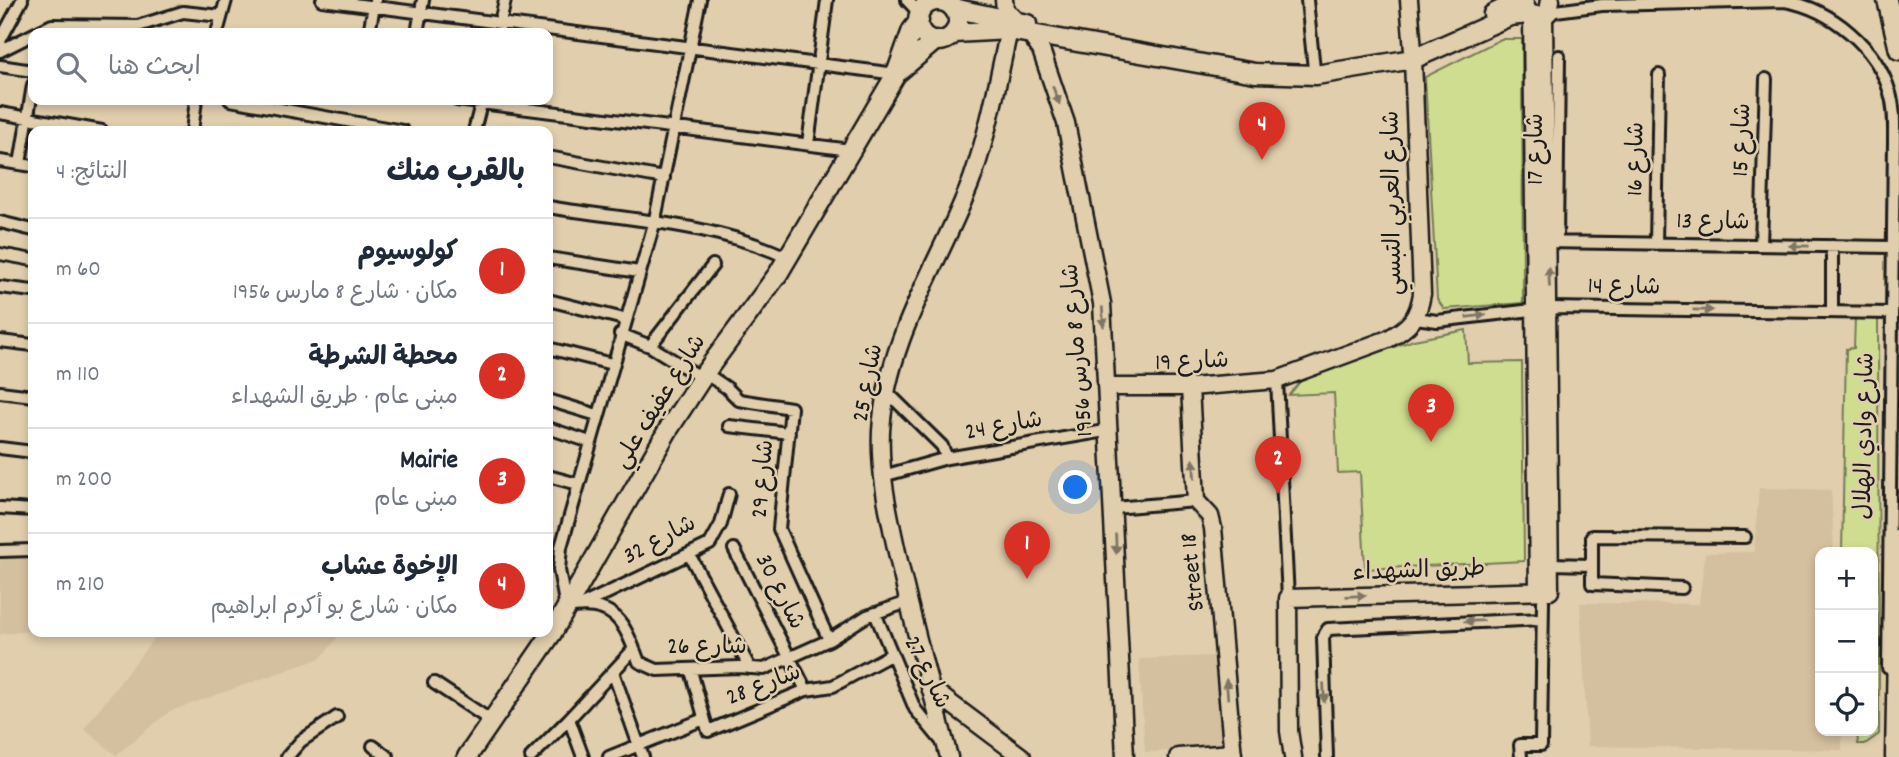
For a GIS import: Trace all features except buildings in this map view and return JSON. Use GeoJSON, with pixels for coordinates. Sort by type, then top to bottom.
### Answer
{"type":"FeatureCollection","features":[{"type":"Feature","properties":{"kind":"main road"},"geometry":{"type":"LineString","coordinates":[[1886,0],[1899,50]]}},
{"type":"Feature","properties":{"kind":"main road"},"geometry":{"type":"LineString","coordinates":[[934,6],[1012,25],[1054,30],[1259,67],[1314,69],[1413,55]]}},
{"type":"Feature","properties":{"kind":"main road"},"geometry":{"type":"LineString","coordinates":[[934,6],[958,20],[954,33]]}},
{"type":"Feature","properties":{"kind":"main road"},"geometry":{"type":"LineString","coordinates":[[934,6],[926,36],[936,40]]}},
{"type":"Feature","properties":{"kind":"main road","name":"شارع عفيف علي"},"geometry":{"type":"LineString","coordinates":[[553,628],[668,430],[788,258],[896,74],[912,30],[934,6]]}},
{"type":"Feature","properties":{"kind":"main road"},"geometry":{"type":"LineString","coordinates":[[1012,25],[1029,33],[1285,76],[1315,75],[1413,55],[1540,7]]}},
{"type":"Feature","properties":{"kind":"main road","name":"شارع عفيف علي"},"geometry":{"type":"LineString","coordinates":[[896,74],[936,40],[946,39],[954,33],[1012,25]]}},
{"type":"Feature","properties":{"kind":"main road","name":"شارع وادي الهلال"},"geometry":{"type":"LineString","coordinates":[[1895,757],[1899,538]]}},
{"type":"Feature","properties":{"kind":"main road","name":"شارع عفيف علي"},"geometry":{"type":"LineString","coordinates":[[467,757],[493,722],[547,637]]}},
{"type":"Feature","properties":{"kind":"street"},"geometry":{"type":"LineString","coordinates":[[0,41],[22,0]]}},
{"type":"Feature","properties":{"kind":"street"},"geometry":{"type":"LineString","coordinates":[[218,28],[226,0]]}},
{"type":"Feature","properties":{"kind":"street"},"geometry":{"type":"LineString","coordinates":[[322,0],[374,3],[420,12],[552,28]]}},
{"type":"Feature","properties":{"kind":"street"},"geometry":{"type":"LineString","coordinates":[[418,28],[423,0]]}},
{"type":"Feature","properties":{"kind":"street"},"geometry":{"type":"LineString","coordinates":[[499,28],[505,0]]}},
{"type":"Feature","properties":{"kind":"street"},"geometry":{"type":"LineString","coordinates":[[584,604],[566,608],[559,570],[561,547],[611,364],[654,224],[700,0]]}},
{"type":"Feature","properties":{"kind":"street"},"geometry":{"type":"LineString","coordinates":[[808,144],[827,0]]}},
{"type":"Feature","properties":{"kind":"street"},"geometry":{"type":"LineString","coordinates":[[907,0],[934,6],[971,0]]}},
{"type":"Feature","properties":{"kind":"street"},"geometry":{"type":"LineString","coordinates":[[1004,0],[1012,25]]}},
{"type":"Feature","properties":{"kind":"street"},"geometry":{"type":"LineString","coordinates":[[1307,0],[1314,69]]}},
{"type":"Feature","properties":{"kind":"street","name":"شارع العربي التبسي"},"geometry":{"type":"LineString","coordinates":[[1277,380],[1388,339],[1405,330],[1416,318],[1422,294],[1409,0]]}},
{"type":"Feature","properties":{"kind":"street","name":"شارع وادي الهلال"},"geometry":{"type":"LineString","coordinates":[[1540,7],[1785,1],[1822,13],[1857,40],[1882,72],[1896,113],[1892,247],[1887,757]]}},
{"type":"Feature","properties":{"kind":"street"},"geometry":{"type":"LineString","coordinates":[[370,28],[374,3]]}},
{"type":"Feature","properties":{"kind":"street"},"geometry":{"type":"LineString","coordinates":[[1521,757],[1520,745],[1541,745],[1544,594],[1543,309],[1546,242],[1540,7]]}},
{"type":"Feature","properties":{"kind":"street"},"geometry":{"type":"LineString","coordinates":[[46,28],[52,25],[138,26],[183,12],[221,16]]}},
{"type":"Feature","properties":{"kind":"street","name":"شارع 25"},"geometry":{"type":"LineString","coordinates":[[947,752],[908,602],[883,476],[881,429],[887,392],[908,316],[971,180],[998,89],[1012,25]]}},
{"type":"Feature","properties":{"kind":"street"},"geometry":{"type":"LineString","coordinates":[[553,28],[896,74]]}},
{"type":"Feature","properties":{"kind":"street","name":"شارع 8 مارس 1956"},"geometry":{"type":"LineString","coordinates":[[1029,33],[1041,50],[1066,123],[1102,303],[1111,430],[1125,757]]}},
{"type":"Feature","properties":{"kind":"street"},"geometry":{"type":"LineString","coordinates":[[0,51],[28,37]]}},
{"type":"Feature","properties":{"kind":"street","name":"شارع 17"},"geometry":{"type":"LineString","coordinates":[[1546,242],[1559,56]]}},
{"type":"Feature","properties":{"kind":"street"},"geometry":{"type":"LineString","coordinates":[[20,69],[28,65]]}},
{"type":"Feature","properties":{"kind":"street"},"geometry":{"type":"LineString","coordinates":[[0,66],[28,70]]}},
{"type":"Feature","properties":{"kind":"street","name":"شارع 16"},"geometry":{"type":"LineString","coordinates":[[1656,244],[1659,75]]}},
{"type":"Feature","properties":{"kind":"street","name":"شارع 15"},"geometry":{"type":"LineString","coordinates":[[1760,245],[1766,79]]}},
{"type":"Feature","properties":{"kind":"street"},"geometry":{"type":"LineString","coordinates":[[20,164],[29,105]]}},
{"type":"Feature","properties":{"kind":"street"},"geometry":{"type":"LineString","coordinates":[[193,126],[195,105]]}},
{"type":"Feature","properties":{"kind":"street"},"geometry":{"type":"LineString","coordinates":[[258,105],[375,126]]}},
{"type":"Feature","properties":{"kind":"street"},"geometry":{"type":"LineString","coordinates":[[475,126],[480,105]]}},
{"type":"Feature","properties":{"kind":"street"},"geometry":{"type":"LineString","coordinates":[[511,105],[851,150]]}},
{"type":"Feature","properties":{"kind":"street"},"geometry":{"type":"LineString","coordinates":[[0,113],[73,126]]}},
{"type":"Feature","properties":{"kind":"street","name":"شارع وادي الهلال"},"geometry":{"type":"LineString","coordinates":[[1894,158],[1899,146]]}},
{"type":"Feature","properties":{"kind":"street"},"geometry":{"type":"LineString","coordinates":[[553,159],[664,178]]}},
{"type":"Feature","properties":{"kind":"street"},"geometry":{"type":"LineString","coordinates":[[0,161],[28,165]]}},
{"type":"Feature","properties":{"kind":"street"},"geometry":{"type":"LineString","coordinates":[[553,208],[741,237],[788,258]]}},
{"type":"Feature","properties":{"kind":"street"},"geometry":{"type":"LineString","coordinates":[[0,222],[28,229]]}},
{"type":"Feature","properties":{"kind":"street","name":"شارع 13"},"geometry":{"type":"LineString","coordinates":[[1546,242],[1892,247]]}},
{"type":"Feature","properties":{"kind":"street"},"geometry":{"type":"LineString","coordinates":[[1832,246],[1832,312]]}},
{"type":"Feature","properties":{"kind":"street"},"geometry":{"type":"LineString","coordinates":[[0,254],[28,259]]}},
{"type":"Feature","properties":{"kind":"street"},"geometry":{"type":"LineString","coordinates":[[553,259],[639,272]]}},
{"type":"Feature","properties":{"kind":"street"},"geometry":{"type":"LineString","coordinates":[[650,346],[713,265]]}},
{"type":"Feature","properties":{"kind":"street"},"geometry":{"type":"LineString","coordinates":[[0,287],[28,290]]}},
{"type":"Feature","properties":{"kind":"street"},"geometry":{"type":"LineString","coordinates":[[553,301],[624,319]]}},
{"type":"Feature","properties":{"kind":"street"},"geometry":{"type":"LineString","coordinates":[[1543,309],[1550,564],[1544,594]]}},
{"type":"Feature","properties":{"kind":"street","name":"شارع 14"},"geometry":{"type":"LineString","coordinates":[[1416,318],[1437,321],[1543,309],[1892,313]]}},
{"type":"Feature","properties":{"kind":"street"},"geometry":{"type":"LineString","coordinates":[[620,334],[650,346],[704,376]]}},
{"type":"Feature","properties":{"kind":"street"},"geometry":{"type":"LineString","coordinates":[[0,341],[28,344]]}},
{"type":"Feature","properties":{"kind":"street"},"geometry":{"type":"LineString","coordinates":[[553,349],[611,364]]}},
{"type":"Feature","properties":{"kind":"street","name":"شارع 29"},"geometry":{"type":"LineString","coordinates":[[704,376],[727,388],[739,400],[791,408],[779,529],[829,640]]}},
{"type":"Feature","properties":{"kind":"street"},"geometry":{"type":"LineString","coordinates":[[1277,380],[1288,598],[1289,731],[1293,757]]}},
{"type":"Feature","properties":{"kind":"street","name":"شارع 19"},"geometry":{"type":"LineString","coordinates":[[1108,387],[1190,387],[1277,380]]}},
{"type":"Feature","properties":{"kind":"street","name":"Street 18"},"geometry":{"type":"LineString","coordinates":[[1190,387],[1196,501],[1210,516],[1213,528],[1233,755]]}},
{"type":"Feature","properties":{"kind":"street"},"geometry":{"type":"LineString","coordinates":[[0,392],[28,395]]}},
{"type":"Feature","properties":{"kind":"street","name":"شارع 24"},"geometry":{"type":"LineString","coordinates":[[887,392],[942,446],[947,458]]}},
{"type":"Feature","properties":{"kind":"street"},"geometry":{"type":"LineString","coordinates":[[553,402],[597,415]]}},
{"type":"Feature","properties":{"kind":"street"},"geometry":{"type":"LineString","coordinates":[[729,426],[789,433]]}},
{"type":"Feature","properties":{"kind":"street"},"geometry":{"type":"LineString","coordinates":[[553,430],[590,442]]}},
{"type":"Feature","properties":{"kind":"street","name":"شارع 24"},"geometry":{"type":"LineString","coordinates":[[883,476],[947,458],[1111,430]]}},
{"type":"Feature","properties":{"kind":"street"},"geometry":{"type":"LineString","coordinates":[[0,448],[28,451]]}},
{"type":"Feature","properties":{"kind":"street"},"geometry":{"type":"LineString","coordinates":[[553,477],[578,484]]}},
{"type":"Feature","properties":{"kind":"street","name":"شارع 32"},"geometry":{"type":"LineString","coordinates":[[584,604],[710,544],[721,524],[729,494]]}},
{"type":"Feature","properties":{"kind":"street"},"geometry":{"type":"LineString","coordinates":[[1114,508],[1196,501]]}},
{"type":"Feature","properties":{"kind":"street"},"geometry":{"type":"LineString","coordinates":[[0,508],[28,510]]}},
{"type":"Feature","properties":{"kind":"street"},"geometry":{"type":"LineString","coordinates":[[1682,588],[1592,584],[1592,536],[1745,537]]}},
{"type":"Feature","properties":{"kind":"street","name":"شارع 30"},"geometry":{"type":"LineString","coordinates":[[734,549],[806,690]]}},
{"type":"Feature","properties":{"kind":"street"},"geometry":{"type":"LineString","coordinates":[[0,551],[28,550]]}},
{"type":"Feature","properties":{"kind":"street"},"geometry":{"type":"LineString","coordinates":[[689,554],[750,668]]}},
{"type":"Feature","properties":{"kind":"street"},"geometry":{"type":"LineString","coordinates":[[1550,564],[1591,565]]}},
{"type":"Feature","properties":{"kind":"street","name":"طريق الشهداء"},"geometry":{"type":"LineString","coordinates":[[1288,598],[1544,594]]}},
{"type":"Feature","properties":{"kind":"street","name":"شارع 26"},"geometry":{"type":"LineString","coordinates":[[584,604],[610,611],[624,624],[639,662],[657,670],[691,671],[764,669],[829,640],[875,613],[908,602]]}},
{"type":"Feature","properties":{"kind":"street","name":"شارع 27"},"geometry":{"type":"LineString","coordinates":[[875,613],[915,709],[947,752]]}},
{"type":"Feature","properties":{"kind":"street"},"geometry":{"type":"LineString","coordinates":[[1327,757],[1323,637],[1326,630],[1542,619]]}},
{"type":"Feature","properties":{"kind":"street"},"geometry":{"type":"LineString","coordinates":[[531,757],[634,649]]}},
{"type":"Feature","properties":{"kind":"street","name":"شارع 28"},"geometry":{"type":"LineString","coordinates":[[691,671],[708,731],[806,690],[833,686],[892,654]]}},
{"type":"Feature","properties":{"kind":"street"},"geometry":{"type":"LineString","coordinates":[[613,672],[643,757]]}},
{"type":"Feature","properties":{"kind":"street"},"geometry":{"type":"LineString","coordinates":[[434,683],[493,722]]}},
{"type":"Feature","properties":{"kind":"street"},"geometry":{"type":"LineString","coordinates":[[930,688],[1022,757]]}},
{"type":"Feature","properties":{"kind":"street"},"geometry":{"type":"LineString","coordinates":[[287,757],[301,741],[337,717]]}},
{"type":"Feature","properties":{"kind":"street"},"geometry":{"type":"LineString","coordinates":[[569,719],[583,757]]}},
{"type":"Feature","properties":{"kind":"street"},"geometry":{"type":"LineString","coordinates":[[609,757],[705,719]]}},
{"type":"Feature","properties":{"kind":"street"},"geometry":{"type":"LineString","coordinates":[[373,746],[388,757]]}},
{"type":"Feature","properties":{"kind":"street"},"geometry":{"type":"LineString","coordinates":[[1178,757],[1233,755]]}},
{"type":"Feature","properties":{"kind":"shaded area"},"geometry":{"type":"Polygon","coordinates":[[[1759,488],[1831,490],[1834,547],[1815,547],[1815,736],[1842,736],[1842,750],[1588,746],[1580,603],[1699,604],[1705,553],[1754,552],[1759,488]]]}},
{"type":"Feature","properties":{"kind":"shaded area"},"geometry":{"type":"Polygon","coordinates":[[[28,556],[28,631],[0,634],[0,557],[28,556]]]}},
{"type":"Feature","properties":{"kind":"shaded area"},"geometry":{"type":"Polygon","coordinates":[[[155,637],[338,637],[321,658],[170,711],[116,755],[84,729],[155,637]]]}},
{"type":"Feature","properties":{"kind":"shaded area"},"geometry":{"type":"Polygon","coordinates":[[[1216,656],[1224,757],[1176,751],[1145,752],[1139,659],[1216,656]]]}},
{"type":"Feature","properties":{"kind":"green space"},"geometry":{"type":"Polygon","coordinates":[[[1501,39],[1522,39],[1523,303],[1444,309],[1437,299],[1425,77],[1501,39]]]}},
{"type":"Feature","properties":{"kind":"green space"},"geometry":{"type":"Polygon","coordinates":[[[1855,317],[1878,318],[1879,734],[1878,735],[1878,547],[1842,547],[1846,349],[1854,348],[1855,317]]]}},
{"type":"Feature","properties":{"kind":"green space"},"geometry":{"type":"Polygon","coordinates":[[[1466,330],[1468,363],[1522,362],[1524,561],[1365,569],[1360,472],[1338,473],[1334,393],[1289,395],[1303,378],[1414,340],[1466,330]]]}},
{"type":"Feature","properties":{"kind":"green space"},"geometry":{"type":"Polygon","coordinates":[[[1857,736],[1876,736],[1865,744],[1858,744],[1857,736]]]}},
{"type":"Feature","properties":{"kind":"place","name":"الإخوة عشاب"},"geometry":{"type":"Point","coordinates":[1262,160]}},
{"type":"Feature","properties":{"kind":"place","name":"Mairie"},"geometry":{"type":"Point","coordinates":[1431,442]}},
{"type":"Feature","properties":{"kind":"place","name":"محطة الشرطة"},"geometry":{"type":"Point","coordinates":[1278,494]}},
{"type":"Feature","properties":{"kind":"place","name":"كولوسيوم"},"geometry":{"type":"Point","coordinates":[1027,579]}}]}
